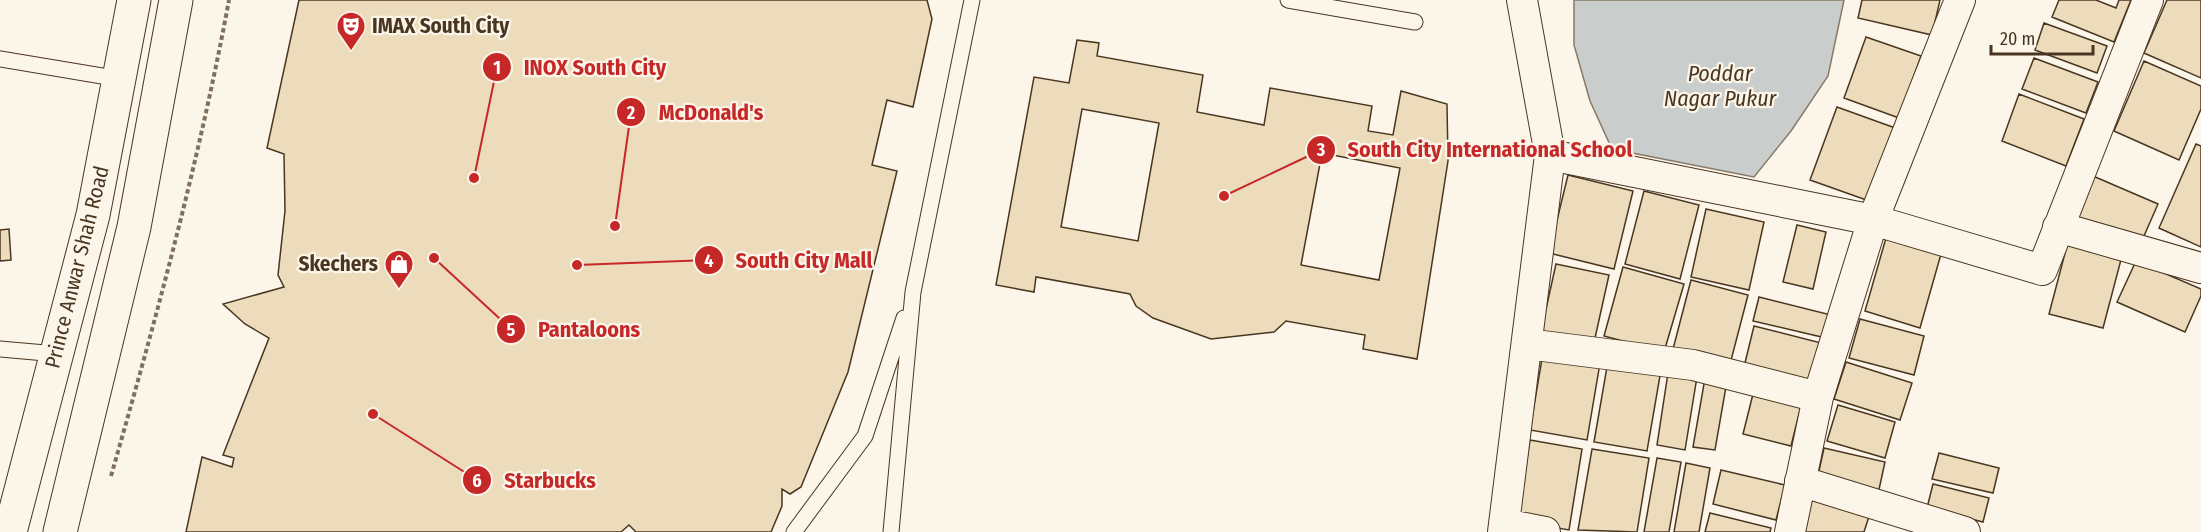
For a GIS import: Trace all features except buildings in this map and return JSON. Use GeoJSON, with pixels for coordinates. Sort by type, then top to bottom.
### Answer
{"type":"FeatureCollection","features":[{"type":"Feature","properties":{"kind":"main road","name":"Prince Anwar Shah Road"},"geometry":{"type":"LineString","coordinates":[[10,532],[93,215],[134,0]]}},
{"type":"Feature","properties":{"kind":"main road","name":"Prince Anwar Shah Road"},"geometry":{"type":"LineString","coordinates":[[60,532],[134,227],[176,0]]}},
{"type":"Feature","properties":{"kind":"street"},"geometry":{"type":"LineString","coordinates":[[1522,0],[1550,155],[1504,528],[1545,532]]}},
{"type":"Feature","properties":{"kind":"street"},"geometry":{"type":"LineString","coordinates":[[1790,532],[1818,397],[1873,220],[1960,0]]}},
{"type":"Feature","properties":{"kind":"street"},"geometry":{"type":"LineString","coordinates":[[1550,155],[1873,220],[2042,270],[2148,0]]}},
{"type":"Feature","properties":{"kind":"street"},"geometry":{"type":"LineString","coordinates":[[2058,227],[2201,268]]}},
{"type":"Feature","properties":{"kind":"street"},"geometry":{"type":"LineString","coordinates":[[1527,344],[1693,365],[1818,397]]}},
{"type":"Feature","properties":{"kind":"street"},"geometry":{"type":"LineString","coordinates":[[1800,481],[1965,532]]}},
{"type":"Feature","properties":{"kind":"lane"},"geometry":{"type":"LineString","coordinates":[[891,532],[913,292],[972,0]]}},
{"type":"Feature","properties":{"kind":"lane"},"geometry":{"type":"LineString","coordinates":[[1288,0],[1415,22]]}},
{"type":"Feature","properties":{"kind":"lane"},"geometry":{"type":"LineString","coordinates":[[0,59],[120,79]]}},
{"type":"Feature","properties":{"kind":"lane"},"geometry":{"type":"LineString","coordinates":[[794,532],[865,436],[913,292]]}},
{"type":"Feature","properties":{"kind":"lane"},"geometry":{"type":"LineString","coordinates":[[0,349],[57,354]]}},
{"type":"Feature","properties":{"kind":"path"},"geometry":{"type":"LineString","coordinates":[[108,487],[156,318],[219,55],[229,0]]}},
{"type":"Feature","properties":{"kind":"water","name":"Poddar Nagar Pukur"},"geometry":{"type":"Polygon","coordinates":[[[1574,0],[1844,0],[1828,76],[1791,131],[1754,177],[1612,149],[1590,101],[1574,45],[1574,0]]]}},
{"type":"Feature","properties":{"kind":"place","name":"IMAX South City"},"geometry":{"type":"Point","coordinates":[351,52]}},
{"type":"Feature","properties":{"kind":"place","name":"INOX South City"},"geometry":{"type":"Point","coordinates":[474,178]}},
{"type":"Feature","properties":{"kind":"place","name":"South City International School"},"geometry":{"type":"Point","coordinates":[1224,196]}},
{"type":"Feature","properties":{"kind":"place","name":"McDonald's"},"geometry":{"type":"Point","coordinates":[615,226]}},
{"type":"Feature","properties":{"kind":"place","name":"Pantaloons"},"geometry":{"type":"Point","coordinates":[434,258]}},
{"type":"Feature","properties":{"kind":"place","name":"South City Mall"},"geometry":{"type":"Point","coordinates":[577,265]}},
{"type":"Feature","properties":{"kind":"place","name":"Skechers"},"geometry":{"type":"Point","coordinates":[399,290]}},
{"type":"Feature","properties":{"kind":"place","name":"Starbucks"},"geometry":{"type":"Point","coordinates":[373,414]}}]}
